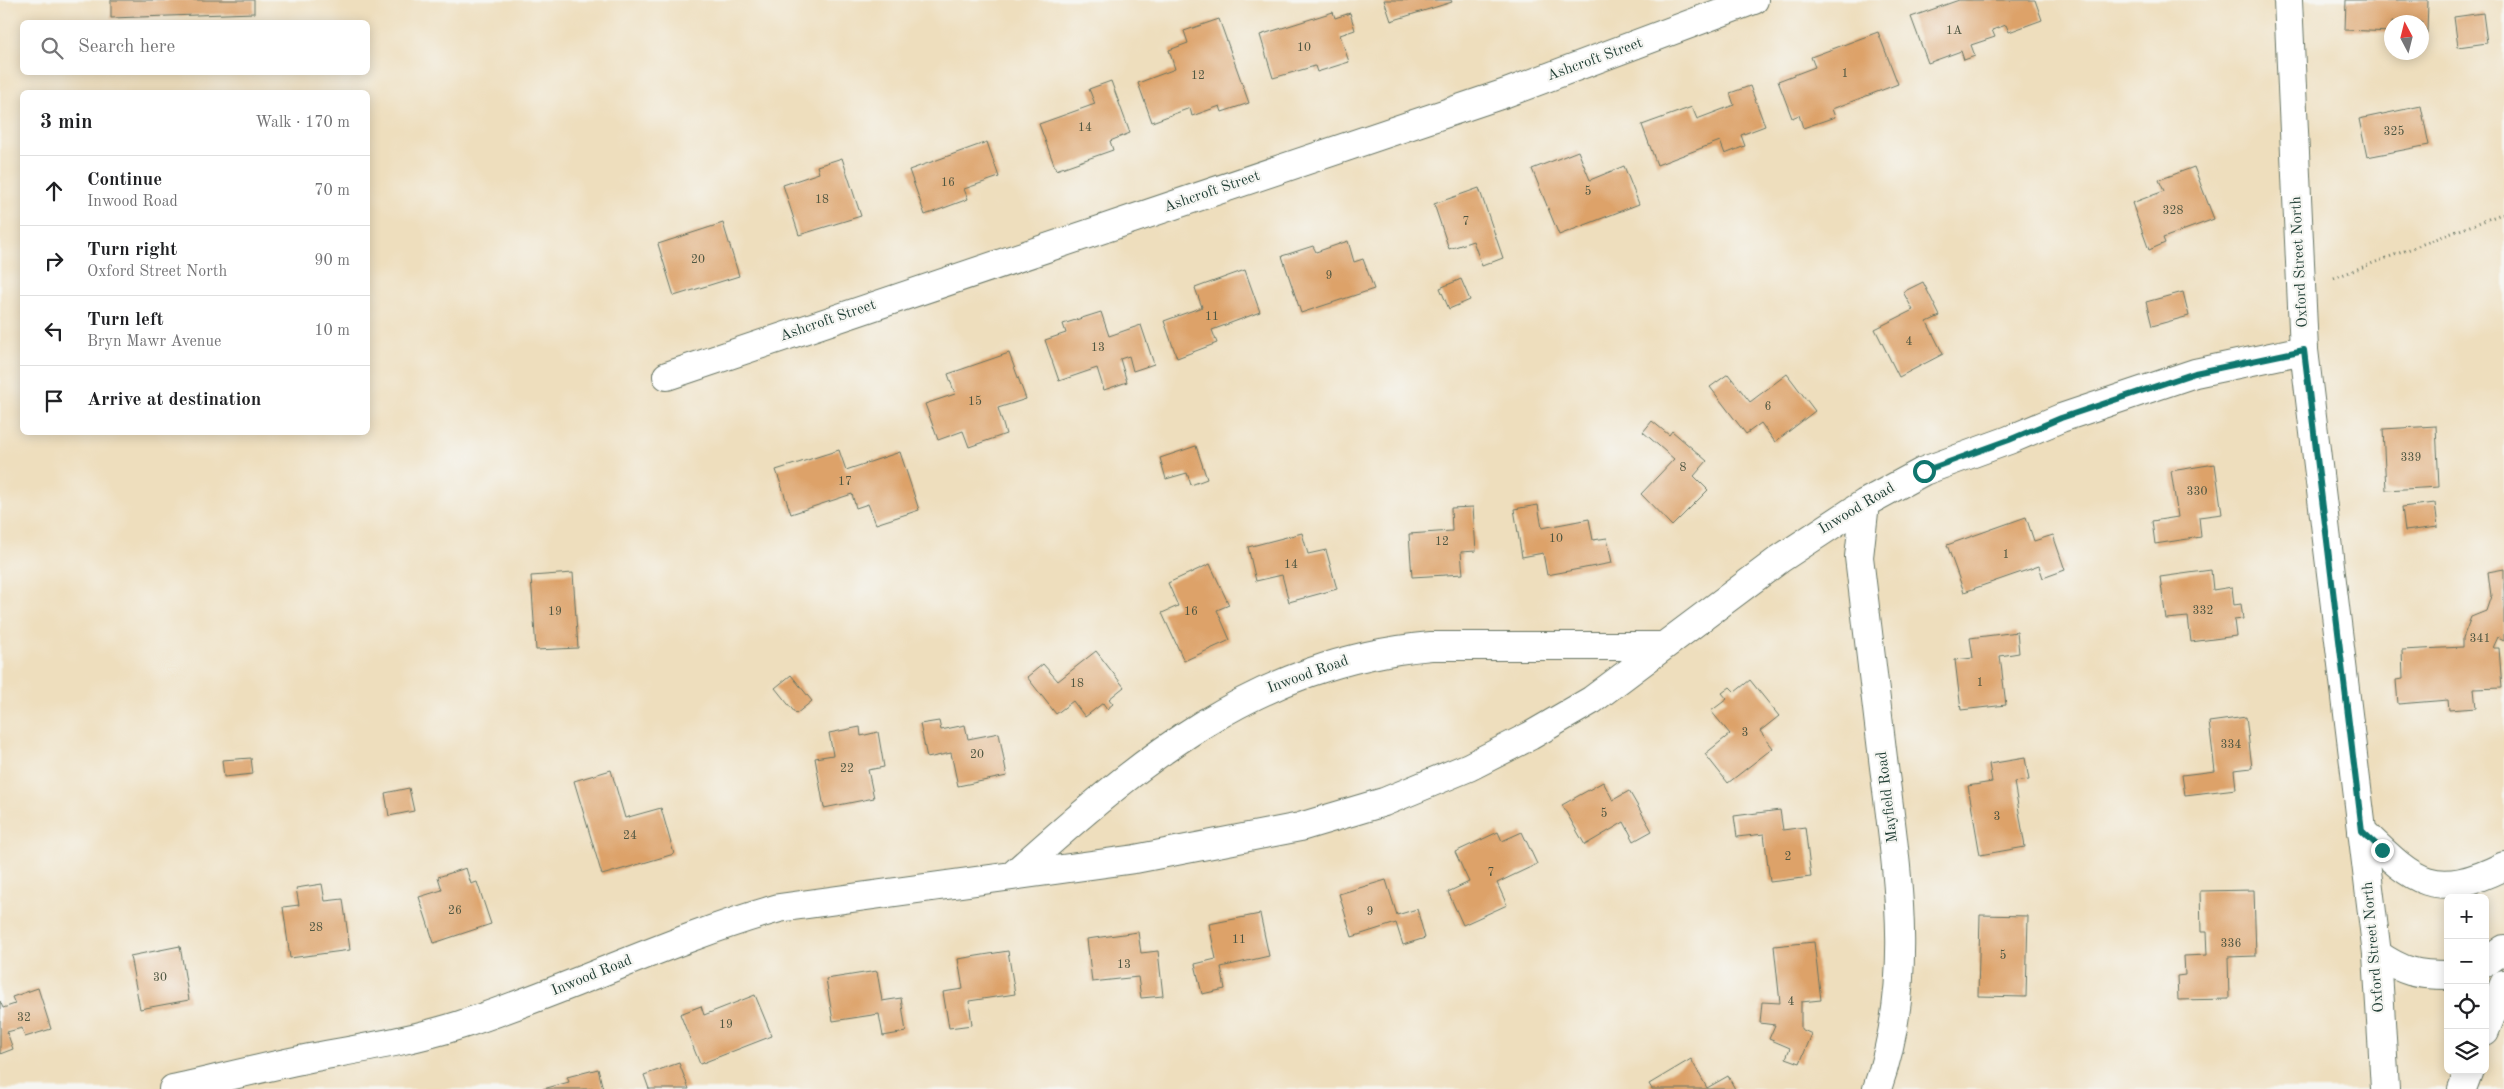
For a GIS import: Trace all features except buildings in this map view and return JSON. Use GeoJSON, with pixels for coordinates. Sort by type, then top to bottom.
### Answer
{"type":"FeatureCollection","features":[{"type":"Feature","properties":{"kind":"street","name":"Ashcroft Street"},"geometry":{"type":"LineString","coordinates":[[667,376],[1506,93],[1754,0]]}},
{"type":"Feature","properties":{"kind":"street","name":"Oxford Street North"},"geometry":{"type":"LineString","coordinates":[[2288,0],[2304,350],[2377,954],[2385,1089]]}},
{"type":"Feature","properties":{"kind":"street","name":"Inwood Road"},"geometry":{"type":"LineString","coordinates":[[173,1089],[303,1059],[391,1043],[458,1025],[529,1002],[672,943],[726,923],[779,908],[1135,859],[1237,841],[1300,827],[1384,802],[1469,766],[1530,736],[1592,700],[1780,559],[1865,503],[1924,471],[2009,440],[2061,418],[2195,373],[2304,350]]}},
{"type":"Feature","properties":{"kind":"street","name":"Mayfield Road"},"geometry":{"type":"LineString","coordinates":[[1865,503],[1859,556],[1898,880],[1901,953],[1895,1023],[1888,1058],[1877,1089]]}},
{"type":"Feature","properties":{"kind":"street","name":"Inwood Road"},"geometry":{"type":"LineString","coordinates":[[1013,876],[1097,800],[1141,765],[1218,714],[1258,693],[1302,674],[1392,649],[1431,646],[1664,646]]}},
{"type":"Feature","properties":{"kind":"street"},"geometry":{"type":"LineString","coordinates":[[2362,831],[2402,870],[2425,882],[2464,881],[2484,876],[2504,866]]}},
{"type":"Feature","properties":{"kind":"street"},"geometry":{"type":"LineString","coordinates":[[2489,960],[2504,949]]}},
{"type":"Feature","properties":{"kind":"street"},"geometry":{"type":"LineString","coordinates":[[2377,954],[2396,968],[2413,974],[2444,976]]}},
{"type":"Feature","properties":{"kind":"street"},"geometry":{"type":"LineString","coordinates":[[2486,1029],[2504,984]]}},
{"type":"Feature","properties":{"kind":"street"},"geometry":{"type":"LineString","coordinates":[[2462,1089],[2468,1074]]}},
{"type":"Feature","properties":{"kind":"path"},"geometry":{"type":"LineString","coordinates":[[2331,279],[2504,213]]}},
{"type":"Feature","properties":{"kind":"route"},"geometry":{"type":"LineString","coordinates":[[1924,471],[1982,448],[2009,440],[2061,418],[2195,373],[2304,350],[2362,831],[2382,850]]}}]}
